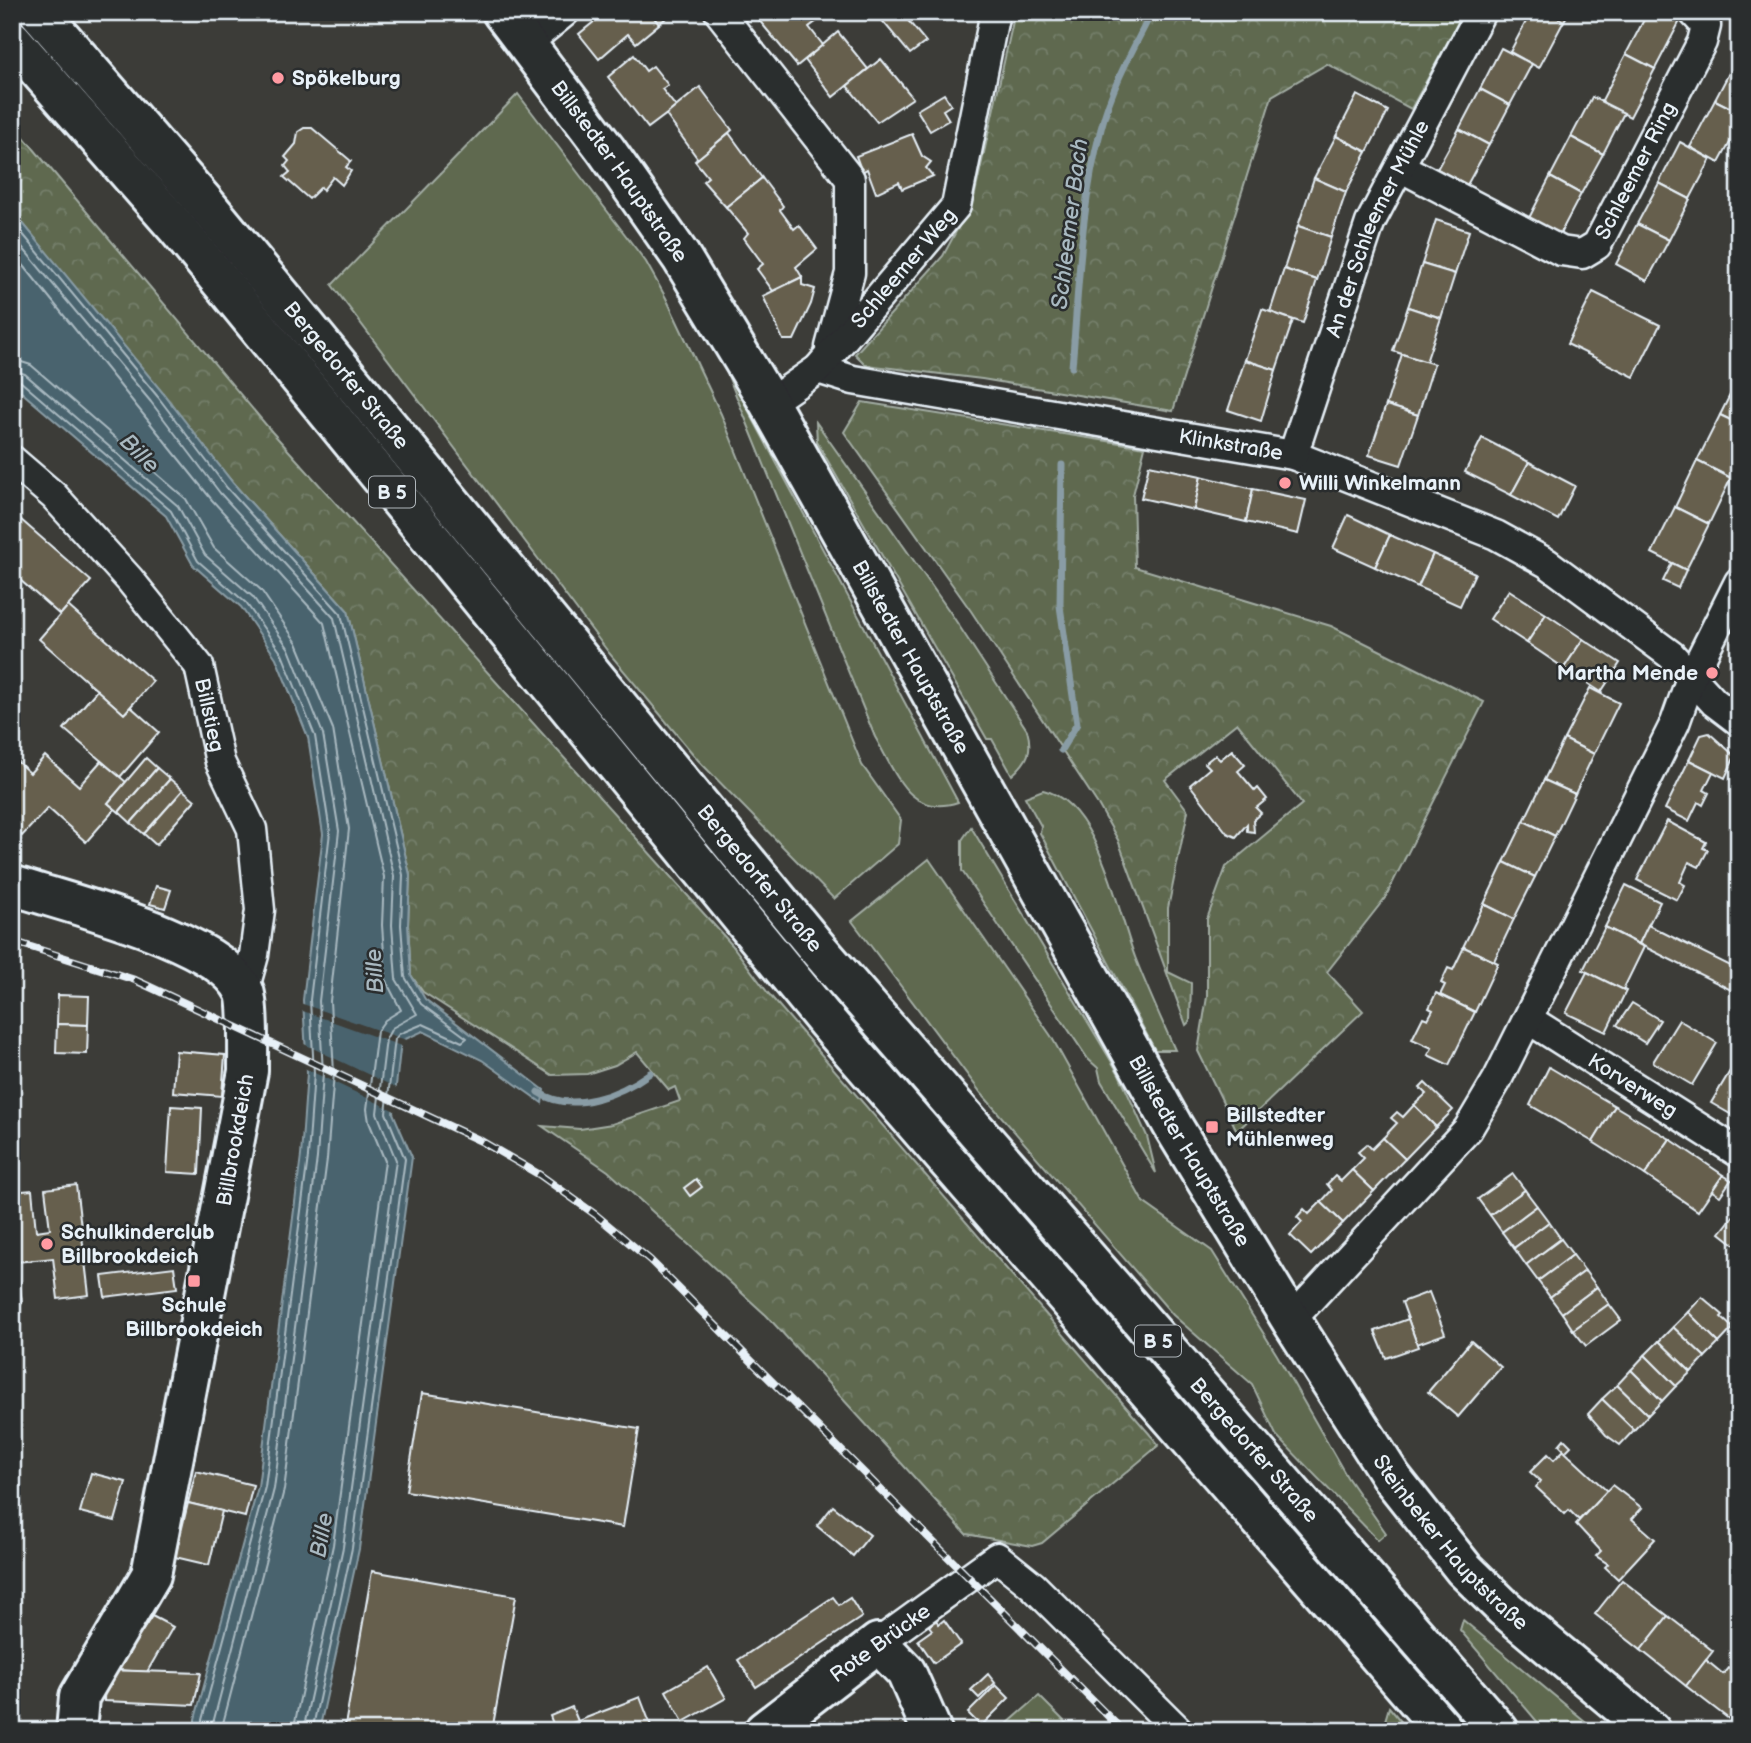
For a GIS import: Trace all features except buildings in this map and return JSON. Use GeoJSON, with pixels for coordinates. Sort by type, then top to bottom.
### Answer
{"type":"FeatureCollection","features":[{"type":"Feature","properties":{"kind":"main road","name":"Bergedorfer Straße"},"geometry":{"type":"LineString","coordinates":[[39,12],[204,202],[819,950],[1499,1731]]}},
{"type":"Feature","properties":{"kind":"main road","name":"Billstedter Hauptstraße"},"geometry":{"type":"LineString","coordinates":[[502,12],[663,228],[769,403],[1173,1126],[1291,1320]]}},
{"type":"Feature","properties":{"kind":"main road","name":"Bergedorfer Straße"},"geometry":{"type":"LineString","coordinates":[[12,40],[177,229],[826,1021],[1444,1731]]}},
{"type":"Feature","properties":{"kind":"main road"},"geometry":{"type":"LineString","coordinates":[[12,885],[99,911],[191,947],[222,967],[244,991]]}},
{"type":"Feature","properties":{"kind":"main road","name":"Billbrookdeich"},"geometry":{"type":"LineString","coordinates":[[76,1731],[79,1697],[151,1575],[248,1071],[244,991]]}},
{"type":"Feature","properties":{"kind":"main road","name":"Steinbeker Hauptstraße"},"geometry":{"type":"LineString","coordinates":[[1291,1320],[1392,1478],[1464,1569],[1504,1608],[1651,1731]]}},
{"type":"Feature","properties":{"kind":"main road"},"geometry":{"type":"LineString","coordinates":[[878,1643],[906,1672],[932,1731]]}},
{"type":"Feature","properties":{"kind":"main road","name":"Rote Brücke"},"geometry":{"type":"LineString","coordinates":[[764,1731],[878,1643]]}},
{"type":"Feature","properties":{"kind":"street"},"geometry":{"type":"LineString","coordinates":[[526,44],[565,12]]}},
{"type":"Feature","properties":{"kind":"street"},"geometry":{"type":"LineString","coordinates":[[719,12],[850,179],[850,274],[823,362]]}},
{"type":"Feature","properties":{"kind":"street","name":"Schleemer Weg"},"geometry":{"type":"LineString","coordinates":[[769,403],[823,362],[956,206],[995,12]]}},
{"type":"Feature","properties":{"kind":"street","name":"An der Schleemer Mühle"},"geometry":{"type":"LineString","coordinates":[[1293,455],[1370,223],[1480,12]]}},
{"type":"Feature","properties":{"kind":"street","name":"Schleemer Ring"},"geometry":{"type":"LineString","coordinates":[[1400,167],[1561,251],[1582,254],[1597,245],[1702,42],[1706,26],[1693,12]]}},
{"type":"Feature","properties":{"kind":"street","name":"Klinkstraße"},"geometry":{"type":"LineString","coordinates":[[823,362],[853,380],[1293,455],[1496,535],[1547,563],[1671,656],[1714,702],[1739,721]]}},
{"type":"Feature","properties":{"kind":"street","name":"Billstieg"},"geometry":{"type":"LineString","coordinates":[[12,460],[54,496],[130,579],[199,666],[220,762],[252,829],[260,910],[254,955],[244,991]]}},
{"type":"Feature","properties":{"kind":"street"},"geometry":{"type":"LineString","coordinates":[[1291,1320],[1461,1139],[1497,1080],[1675,723],[1691,678],[1739,582]]}},
{"type":"Feature","properties":{"kind":"street","name":"Korverweg"},"geometry":{"type":"LineString","coordinates":[[1528,1019],[1739,1153]]}},
{"type":"Feature","properties":{"kind":"street","name":"Rote Brücke"},"geometry":{"type":"LineString","coordinates":[[878,1643],[997,1558],[1033,1586],[1179,1731]]}},
{"type":"Feature","properties":{"kind":"green space"},"geometry":{"type":"Polygon","coordinates":[[[1015,12],[1464,12],[1411,109],[1327,64],[1272,96],[1173,411],[982,379],[866,365],[855,354],[943,256],[974,198],[1015,12]]]}},
{"type":"Feature","properties":{"kind":"green space"},"geometry":{"type":"Polygon","coordinates":[[[518,94],[646,262],[666,298],[721,414],[862,765],[901,820],[898,844],[834,899],[698,760],[609,653],[332,285],[518,94]]]}},
{"type":"Feature","properties":{"kind":"green space"},"geometry":{"type":"Polygon","coordinates":[[[12,123],[272,432],[732,945],[768,993],[1159,1445],[1042,1543],[1032,1546],[966,1534],[767,1316],[608,1171],[542,1126],[580,1129],[612,1124],[680,1101],[675,1087],[669,1090],[637,1052],[615,1065],[587,1074],[552,1075],[423,992],[411,975],[408,925],[410,875],[348,611],[233,483],[12,210],[12,123]]]}},
{"type":"Feature","properties":{"kind":"green space"},"geometry":{"type":"Polygon","coordinates":[[[722,361],[958,802],[927,804],[916,798],[898,778],[875,737],[722,361]]]}},
{"type":"Feature","properties":{"kind":"green space"},"geometry":{"type":"Polygon","coordinates":[[[862,402],[1145,447],[1133,495],[1135,567],[1331,626],[1484,702],[1385,898],[1327,972],[1363,1011],[1237,1131],[1198,1051],[1207,997],[1207,919],[1226,867],[1302,804],[1237,723],[1165,780],[1188,811],[1168,908],[1168,972],[1191,983],[1190,1021],[1186,1025],[1118,840],[1099,806],[971,611],[844,432],[862,402]]]}},
{"type":"Feature","properties":{"kind":"green space"},"geometry":{"type":"Polygon","coordinates":[[[816,422],[950,612],[1027,730],[1028,755],[1012,775],[992,739],[987,739],[817,442],[816,422]]]}},
{"type":"Feature","properties":{"kind":"green space"},"geometry":{"type":"Polygon","coordinates":[[[1043,790],[1062,799],[1078,815],[1092,836],[1103,860],[1135,957],[1175,1050],[1155,1050],[1040,833],[1041,826],[1025,797],[1043,790]]]}},
{"type":"Feature","properties":{"kind":"green space"},"geometry":{"type":"Polygon","coordinates":[[[971,827],[1119,1074],[1147,1136],[1156,1173],[1101,1081],[1098,1068],[1088,1059],[962,871],[962,840],[971,827]]]}},
{"type":"Feature","properties":{"kind":"green space"},"geometry":{"type":"Polygon","coordinates":[[[929,859],[1051,1036],[1143,1202],[1212,1251],[1277,1355],[1347,1477],[1386,1533],[1378,1540],[1276,1435],[1252,1384],[1173,1315],[981,1093],[852,921],[929,859]]]}},
{"type":"Feature","properties":{"kind":"green space"},"geometry":{"type":"Polygon","coordinates":[[[1463,1620],[1597,1731],[1545,1731],[1460,1630],[1463,1620]]]}},
{"type":"Feature","properties":{"kind":"green space"},"geometry":{"type":"Polygon","coordinates":[[[1039,1696],[1074,1731],[999,1731],[1039,1696]]]}},
{"type":"Feature","properties":{"kind":"green space"},"geometry":{"type":"Polygon","coordinates":[[[1389,1707],[1409,1731],[1382,1731],[1389,1707]]]}},
{"type":"Feature","properties":{"kind":"water","name":"Bille"},"geometry":{"type":"Polygon","coordinates":[[[12,210],[163,393],[233,483],[348,611],[410,875],[408,925],[411,975],[425,999],[544,1090],[542,1103],[482,1060],[423,1031],[401,1041],[393,1113],[412,1157],[359,1549],[319,1731],[195,1731],[195,1719],[258,1487],[301,1156],[307,1073],[303,1000],[323,834],[308,737],[276,658],[241,607],[193,565],[166,516],[12,384],[12,210]]]}},
{"type":"Feature","properties":{"kind":"pier"},"geometry":{"type":"Polygon","coordinates":[[[300,1003],[409,1041],[404,1047],[300,1010],[300,1003]]]}},
{"type":"Feature","properties":{"kind":"pier"},"geometry":{"type":"Polygon","coordinates":[[[302,1043],[399,1089],[397,1112],[304,1068],[302,1043]]]}},
{"type":"Feature","properties":{"kind":"waterway","name":"Schleemer Bach"},"geometry":{"type":"LineString","coordinates":[[1072,367],[1081,247],[1094,158],[1111,99],[1152,12]]}},
{"type":"Feature","properties":{"kind":"waterway","name":"Schleemer Bach"},"geometry":{"type":"LineString","coordinates":[[1061,750],[1077,724],[1060,606],[1062,465]]}},
{"type":"Feature","properties":{"kind":"waterway","name":"Schleemer Bach"},"geometry":{"type":"LineString","coordinates":[[538,1092],[551,1099],[581,1102],[611,1094],[650,1073]]}},
{"type":"Feature","properties":{"kind":"railway"},"geometry":{"type":"LineString","coordinates":[[12,941],[135,980],[481,1141],[540,1175],[596,1215],[650,1260],[1123,1731]]}},
{"type":"Feature","properties":{"kind":"place","name":"Spökelburg"},"geometry":{"type":"Point","coordinates":[278,78]}},
{"type":"Feature","properties":{"kind":"place","name":"Willi Winkelmann"},"geometry":{"type":"Point","coordinates":[1285,483]}},
{"type":"Feature","properties":{"kind":"place","name":"Martha Mende"},"geometry":{"type":"Point","coordinates":[1712,673]}},
{"type":"Feature","properties":{"kind":"place","name":"Billstedter Mühlenweg"},"geometry":{"type":"Point","coordinates":[1212,1127]}},
{"type":"Feature","properties":{"kind":"place","name":"Schulkinderclub Billbrookdeich"},"geometry":{"type":"Point","coordinates":[47,1244]}},
{"type":"Feature","properties":{"kind":"place","name":"Schule Billbrookdeich"},"geometry":{"type":"Point","coordinates":[194,1281]}}]}
